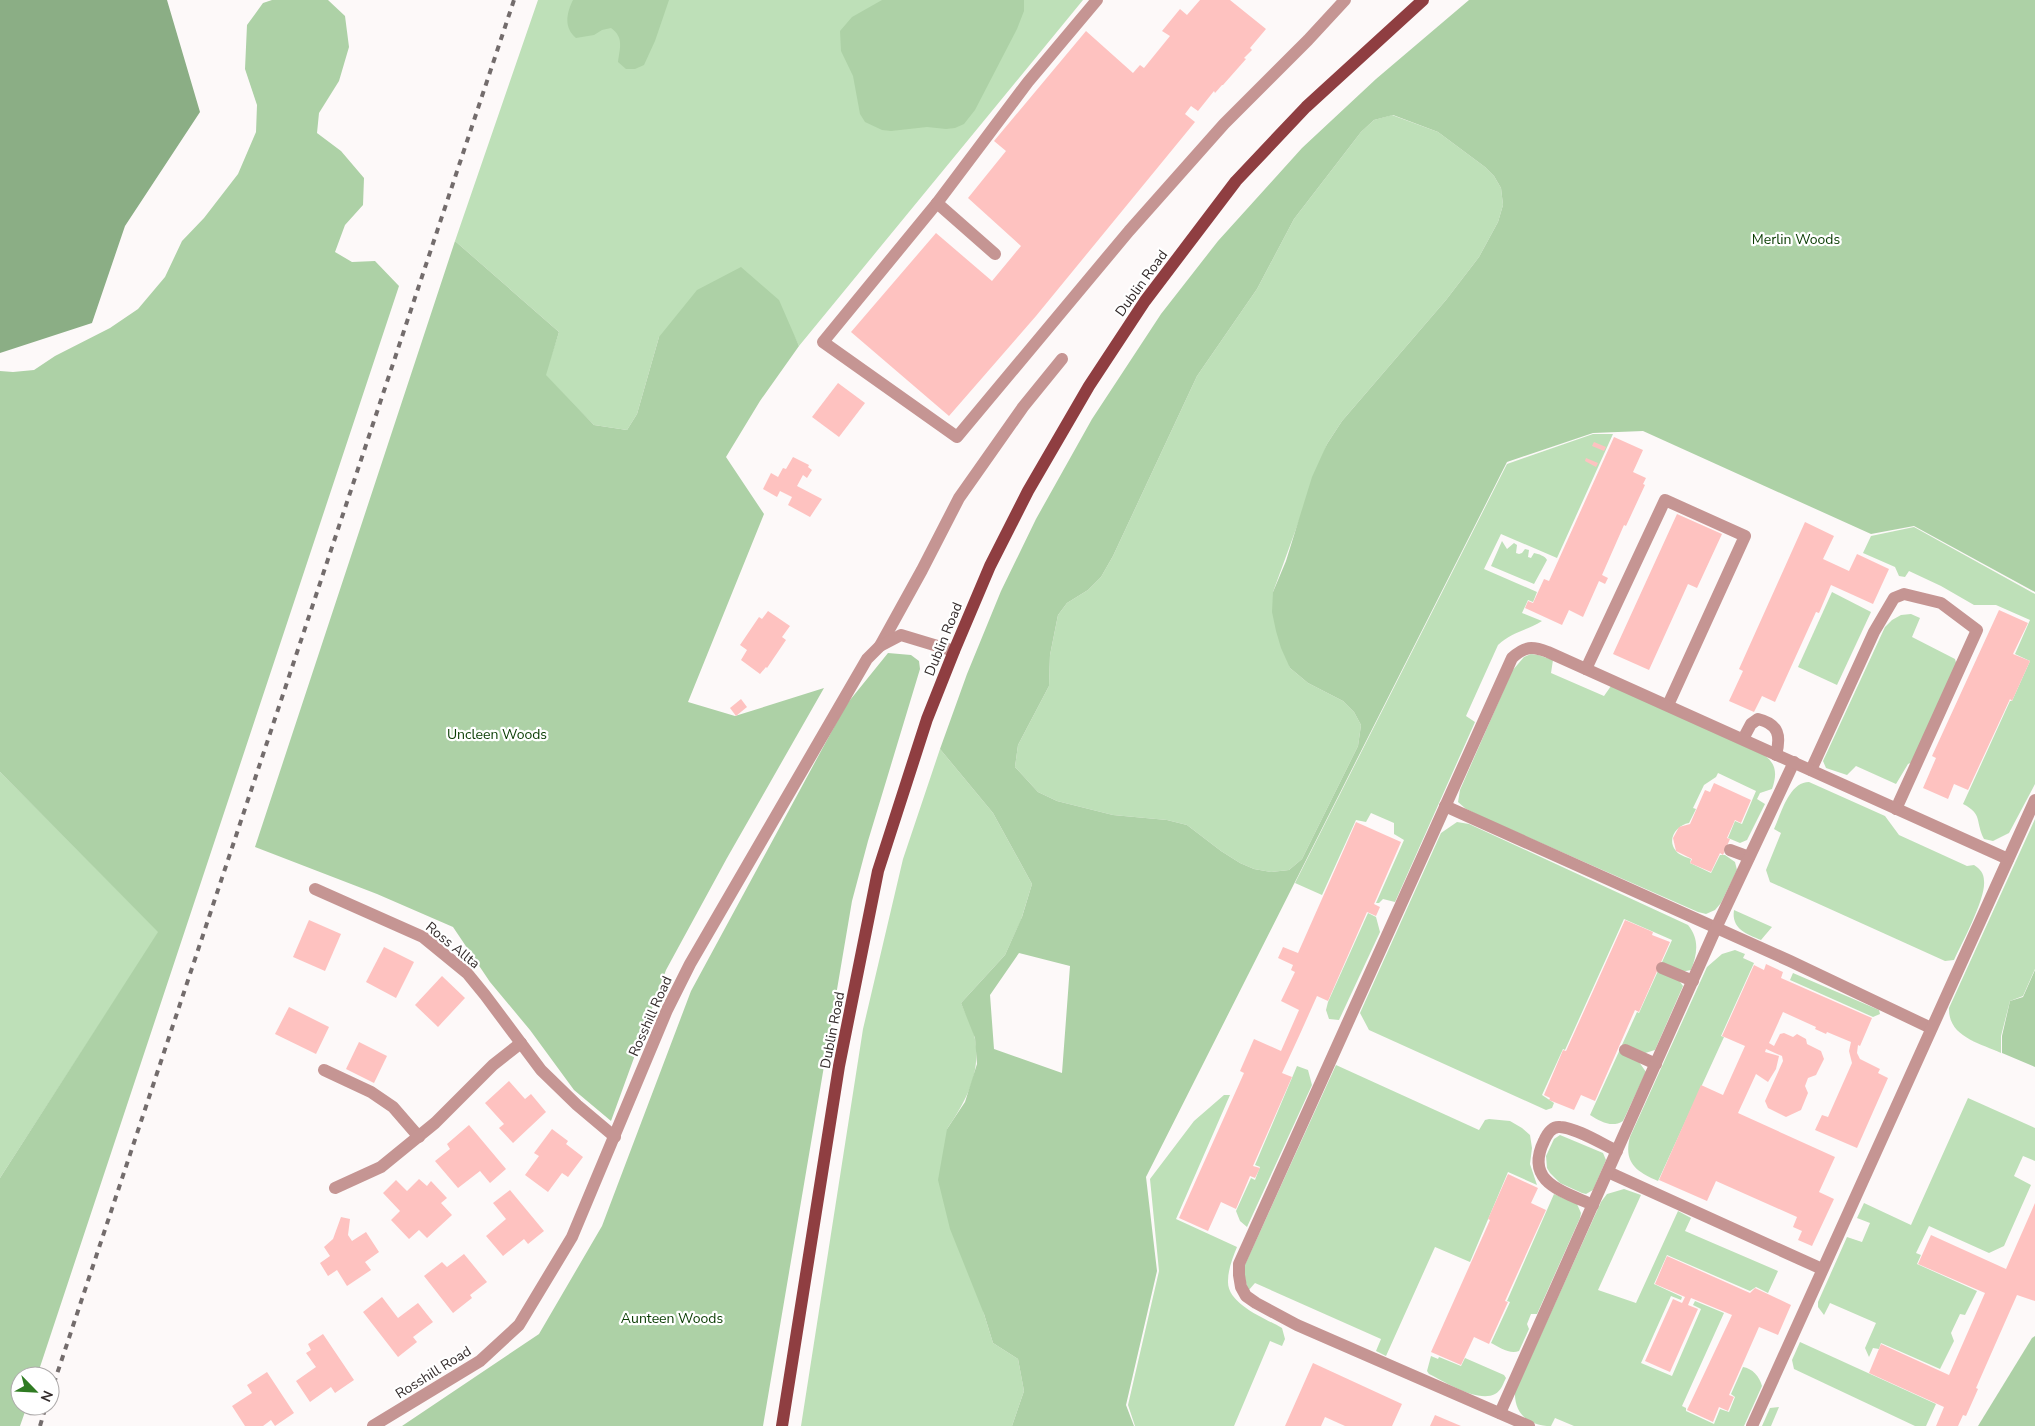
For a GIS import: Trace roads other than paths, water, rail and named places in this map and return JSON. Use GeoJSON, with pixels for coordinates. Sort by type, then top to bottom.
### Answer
{"type":"FeatureCollection","features":[{"type":"Feature","properties":{"kind":"main road","name":"Dublin Road"},"geometry":{"type":"LineString","coordinates":[[782,1426],[839,1066],[878,871],[927,720],[954,650],[990,566],[1028,491],[1089,386],[1145,302],[1236,181],[1306,107],[1423,0]]}},
{"type":"Feature","properties":{"kind":"street"},"geometry":{"type":"LineString","coordinates":[[1097,0],[1028,82],[937,203],[823,342],[957,437],[1129,231],[1224,124],[1345,0]]}},
{"type":"Feature","properties":{"kind":"street"},"geometry":{"type":"LineString","coordinates":[[937,203],[995,254]]}},
{"type":"Feature","properties":{"kind":"street"},"geometry":{"type":"LineString","coordinates":[[880,646],[959,498],[1023,407],[1062,359]]}},
{"type":"Feature","properties":{"kind":"street"},"geometry":{"type":"LineString","coordinates":[[1586,669],[1665,500],[1745,536],[1668,706]]}},
{"type":"Feature","properties":{"kind":"street"},"geometry":{"type":"LineString","coordinates":[[1811,770],[1874,632],[1894,598],[1904,594],[1941,603],[1977,630],[1896,809]]}},
{"type":"Feature","properties":{"kind":"street","name":"Rosshill Road"},"geometry":{"type":"LineString","coordinates":[[373,1426],[480,1361],[519,1325],[572,1237],[616,1137],[667,1010],[690,964],[867,659],[880,646],[901,635],[954,650]]}},
{"type":"Feature","properties":{"kind":"street"},"geometry":{"type":"LineString","coordinates":[[1529,1426],[1306,1329],[1272,1312],[1246,1296],[1241,1287],[1239,1275],[1239,1264],[1512,658],[1521,650],[1529,647],[1537,648],[2008,859]]}},
{"type":"Feature","properties":{"kind":"street"},"geometry":{"type":"LineString","coordinates":[[1743,740],[1751,724],[1758,719],[1765,720],[1778,732],[1779,742],[1776,754]]}},
{"type":"Feature","properties":{"kind":"street"},"geometry":{"type":"LineString","coordinates":[[1500,1412],[1716,928],[1794,762]]}},
{"type":"Feature","properties":{"kind":"street"},"geometry":{"type":"LineString","coordinates":[[1752,1426],[2035,800]]}},
{"type":"Feature","properties":{"kind":"street"},"geometry":{"type":"LineString","coordinates":[[1446,806],[1931,1028]]}},
{"type":"Feature","properties":{"kind":"street"},"geometry":{"type":"LineString","coordinates":[[1730,850],[1749,857]]}},
{"type":"Feature","properties":{"kind":"street","name":"Ross Allta"},"geometry":{"type":"LineString","coordinates":[[315,889],[422,937],[467,974],[485,994],[540,1070],[577,1105],[616,1137]]}},
{"type":"Feature","properties":{"kind":"street"},"geometry":{"type":"LineString","coordinates":[[1662,968],[1693,981]]}},
{"type":"Feature","properties":{"kind":"street"},"geometry":{"type":"LineString","coordinates":[[334,1188],[382,1167],[521,1043]]}},
{"type":"Feature","properties":{"kind":"street"},"geometry":{"type":"LineString","coordinates":[[1625,1050],[1656,1064]]}},
{"type":"Feature","properties":{"kind":"street"},"geometry":{"type":"LineString","coordinates":[[324,1070],[371,1092],[393,1107],[419,1136]]}},
{"type":"Feature","properties":{"kind":"street"},"geometry":{"type":"LineString","coordinates":[[1593,1205],[1561,1191],[1543,1178],[1538,1170],[1538,1155],[1549,1131],[1558,1126],[1570,1129],[1617,1151]]}},
{"type":"Feature","properties":{"kind":"street"},"geometry":{"type":"LineString","coordinates":[[1608,1172],[1822,1269]]}},
{"type":"Feature","properties":{"kind":"railway"},"geometry":{"type":"LineString","coordinates":[[60,1366],[514,0]]}},
{"type":"Feature","properties":{"kind":"railway"},"geometry":{"type":"LineString","coordinates":[[40,1426],[43,1416]]}},
{"type":"Feature","properties":{"kind":"park label","name":"Merlin Woods"},"geometry":{"type":"Point","coordinates":[1796,239]}},
{"type":"Feature","properties":{"kind":"park label","name":"Uncleen Woods"},"geometry":{"type":"Point","coordinates":[497,734]}},
{"type":"Feature","properties":{"kind":"park label","name":"Aunteen Woods"},"geometry":{"type":"Point","coordinates":[672,1318]}}]}
